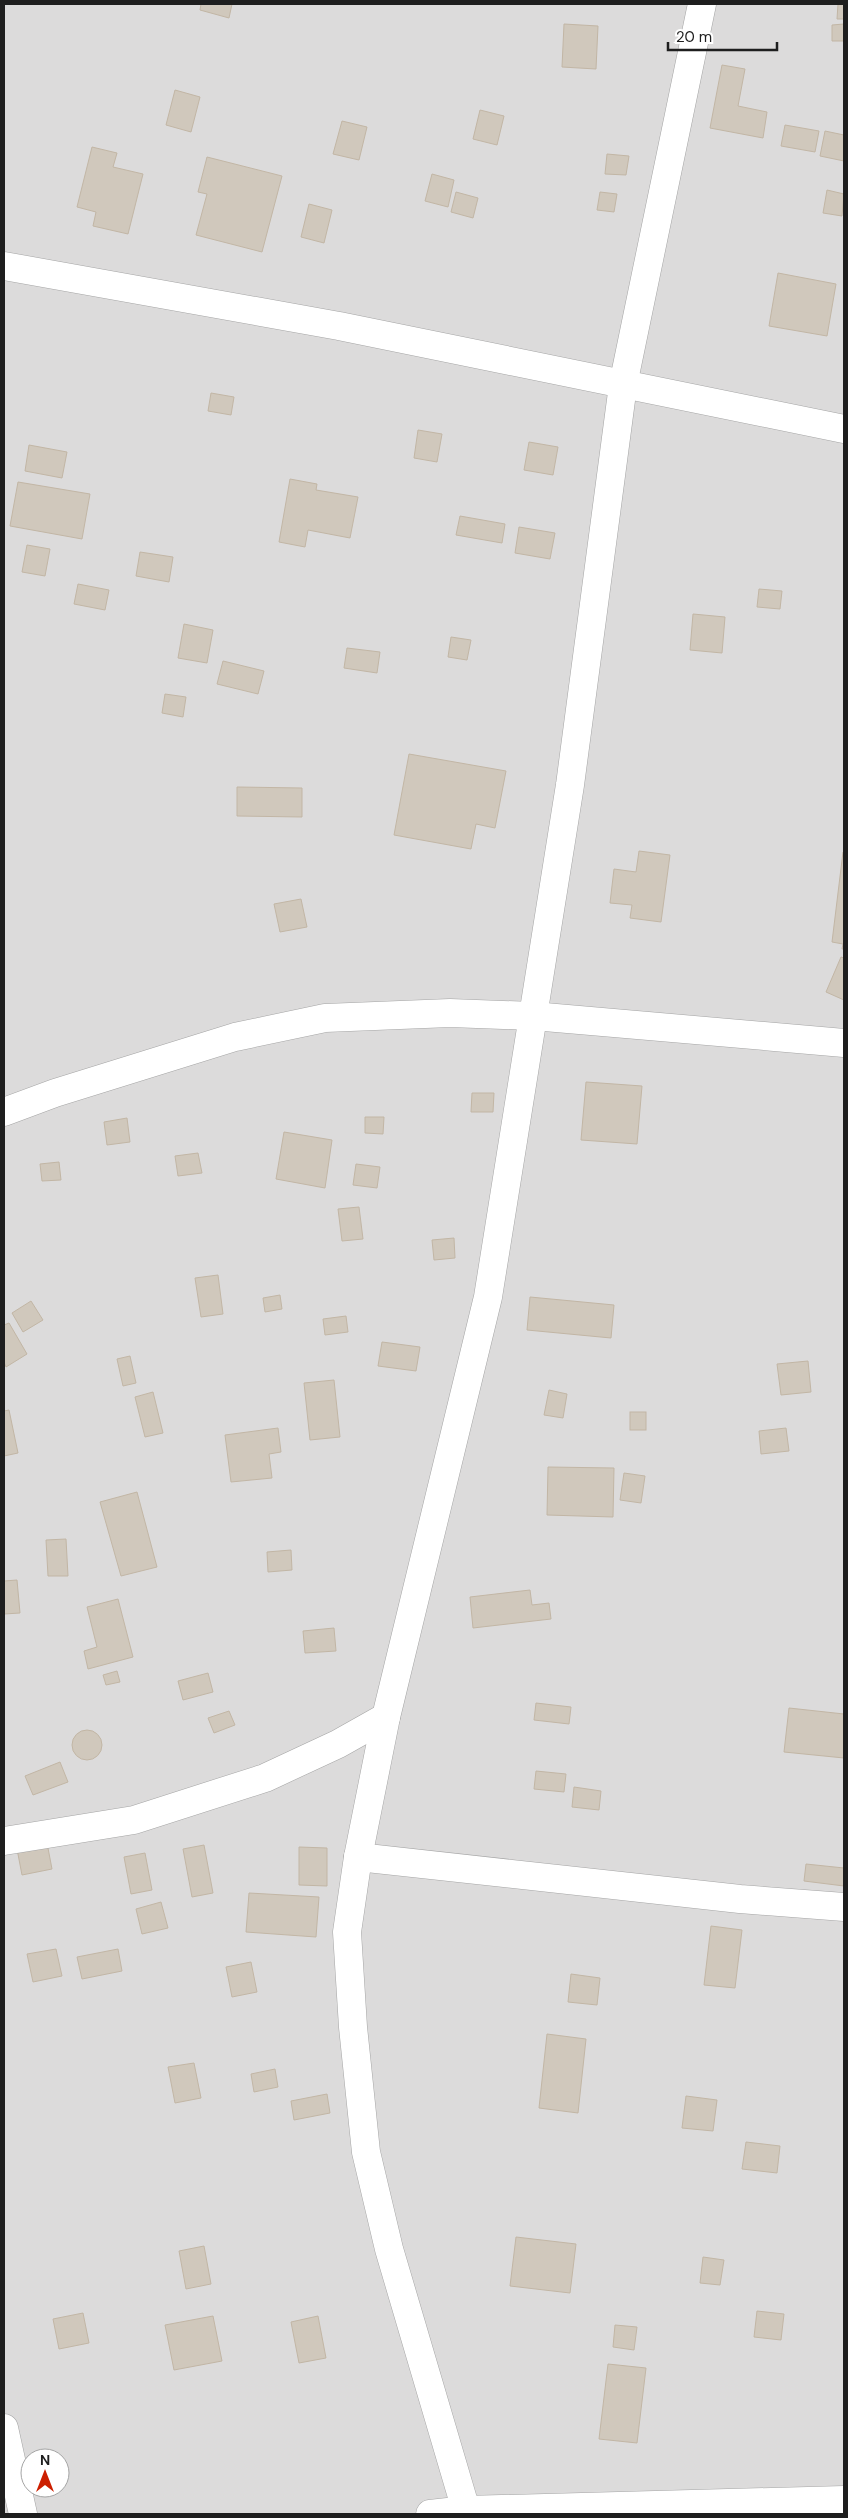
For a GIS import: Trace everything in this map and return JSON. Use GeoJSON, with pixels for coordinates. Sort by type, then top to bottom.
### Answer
{"type":"FeatureCollection","features":[{"type":"Feature","properties":{"kind":"street"},"geometry":{"type":"LineString","coordinates":[[466,2510],[389,2250],[366,2152],[353,2027],[347,1932],[358,1857],[386,1717],[488,1297],[570,784],[623,385],[702,4]]}},
{"type":"Feature","properties":{"kind":"street"},"geometry":{"type":"LineString","coordinates":[[4,266],[340,326],[844,429]]}},
{"type":"Feature","properties":{"kind":"street"},"geometry":{"type":"LineString","coordinates":[[4,1112],[55,1093],[235,1037],[325,1018],[450,1013],[533,1016],[844,1043]]}},
{"type":"Feature","properties":{"kind":"street"},"geometry":{"type":"LineString","coordinates":[[4,1842],[134,1820],[265,1778],[338,1744],[386,1717]]}},
{"type":"Feature","properties":{"kind":"street"},"geometry":{"type":"LineString","coordinates":[[358,1857],[730,1898],[844,1907]]}},
{"type":"Feature","properties":{"kind":"street"},"geometry":{"type":"LineString","coordinates":[[4,2428],[23,2514]]}},
{"type":"Feature","properties":{"kind":"street"},"geometry":{"type":"LineString","coordinates":[[430,2514],[466,2510],[844,2500]]}},
{"type":"Feature","properties":{"kind":"shaded area"},"geometry":{"type":"Polygon","coordinates":[[[4,4],[844,4],[844,2514],[4,2514],[4,4]]]}},
{"type":"Feature","properties":{"kind":"building"},"geometry":{"type":"Polygon","coordinates":[[[201,4],[232,4],[229,18],[200,10],[201,4]]]}},
{"type":"Feature","properties":{"kind":"building"},"geometry":{"type":"Polygon","coordinates":[[[838,4],[844,4],[844,19],[837,19],[838,4]]]}},
{"type":"Feature","properties":{"kind":"building"},"geometry":{"type":"Polygon","coordinates":[[[564,24],[598,26],[596,69],[562,67],[564,24]]]}},
{"type":"Feature","properties":{"kind":"building"},"geometry":{"type":"Polygon","coordinates":[[[844,24],[844,41],[832,41],[832,25],[844,24]]]}},
{"type":"Feature","properties":{"kind":"building"},"geometry":{"type":"Polygon","coordinates":[[[722,65],[745,69],[738,106],[767,112],[763,138],[710,128],[722,65]]]}},
{"type":"Feature","properties":{"kind":"building"},"geometry":{"type":"Polygon","coordinates":[[[175,90],[200,97],[191,132],[166,125],[175,90]]]}},
{"type":"Feature","properties":{"kind":"building"},"geometry":{"type":"Polygon","coordinates":[[[480,110],[504,116],[497,145],[473,139],[480,110]]]}},
{"type":"Feature","properties":{"kind":"building"},"geometry":{"type":"Polygon","coordinates":[[[342,121],[367,127],[359,160],[333,154],[342,121]]]}},
{"type":"Feature","properties":{"kind":"building"},"geometry":{"type":"Polygon","coordinates":[[[785,125],[819,131],[815,152],[781,146],[785,125]]]}},
{"type":"Feature","properties":{"kind":"building"},"geometry":{"type":"Polygon","coordinates":[[[825,131],[844,135],[844,161],[820,156],[825,131]]]}},
{"type":"Feature","properties":{"kind":"building"},"geometry":{"type":"Polygon","coordinates":[[[92,147],[117,153],[113,167],[143,174],[128,234],[93,226],[96,212],[77,207],[92,147]]]}},
{"type":"Feature","properties":{"kind":"building"},"geometry":{"type":"Polygon","coordinates":[[[607,154],[629,156],[626,175],[605,174],[607,154]]]}},
{"type":"Feature","properties":{"kind":"building"},"geometry":{"type":"Polygon","coordinates":[[[207,157],[282,176],[262,252],[196,235],[207,194],[198,192],[207,157]]]}},
{"type":"Feature","properties":{"kind":"building"},"geometry":{"type":"Polygon","coordinates":[[[432,174],[454,180],[448,207],[425,201],[432,174]]]}},
{"type":"Feature","properties":{"kind":"building"},"geometry":{"type":"Polygon","coordinates":[[[827,190],[844,194],[842,216],[823,213],[827,190]]]}},
{"type":"Feature","properties":{"kind":"building"},"geometry":{"type":"Polygon","coordinates":[[[456,192],[478,198],[473,218],[451,212],[456,192]]]}},
{"type":"Feature","properties":{"kind":"building"},"geometry":{"type":"Polygon","coordinates":[[[600,192],[617,194],[614,212],[597,210],[600,192]]]}},
{"type":"Feature","properties":{"kind":"building"},"geometry":{"type":"Polygon","coordinates":[[[309,204],[332,210],[324,243],[301,237],[309,204]]]}},
{"type":"Feature","properties":{"kind":"building"},"geometry":{"type":"Polygon","coordinates":[[[778,273],[836,284],[827,336],[769,326],[778,273]]]}},
{"type":"Feature","properties":{"kind":"building"},"geometry":{"type":"Polygon","coordinates":[[[211,393],[234,397],[231,415],[208,411],[211,393]]]}},
{"type":"Feature","properties":{"kind":"building"},"geometry":{"type":"Polygon","coordinates":[[[418,430],[442,434],[437,462],[414,458],[418,430]]]}},
{"type":"Feature","properties":{"kind":"building"},"geometry":{"type":"Polygon","coordinates":[[[529,442],[558,447],[553,475],[524,470],[529,442]]]}},
{"type":"Feature","properties":{"kind":"building"},"geometry":{"type":"Polygon","coordinates":[[[29,445],[67,452],[62,478],[25,471],[29,445]]]}},
{"type":"Feature","properties":{"kind":"building"},"geometry":{"type":"Polygon","coordinates":[[[290,479],[317,484],[316,490],[358,497],[350,538],[308,530],[305,547],[279,542],[290,479]]]}},
{"type":"Feature","properties":{"kind":"building"},"geometry":{"type":"Polygon","coordinates":[[[18,482],[90,494],[82,539],[10,526],[18,482]]]}},
{"type":"Feature","properties":{"kind":"building"},"geometry":{"type":"Polygon","coordinates":[[[460,516],[505,524],[502,543],[456,535],[460,516]]]}},
{"type":"Feature","properties":{"kind":"building"},"geometry":{"type":"Polygon","coordinates":[[[519,527],[555,533],[550,559],[515,553],[519,527]]]}},
{"type":"Feature","properties":{"kind":"building"},"geometry":{"type":"Polygon","coordinates":[[[27,545],[50,549],[45,576],[22,572],[27,545]]]}},
{"type":"Feature","properties":{"kind":"building"},"geometry":{"type":"Polygon","coordinates":[[[140,552],[173,557],[169,582],[136,576],[140,552]]]}},
{"type":"Feature","properties":{"kind":"building"},"geometry":{"type":"Polygon","coordinates":[[[78,584],[109,590],[105,610],[74,604],[78,584]]]}},
{"type":"Feature","properties":{"kind":"building"},"geometry":{"type":"Polygon","coordinates":[[[759,589],[782,591],[780,609],[757,607],[759,589]]]}},
{"type":"Feature","properties":{"kind":"building"},"geometry":{"type":"Polygon","coordinates":[[[693,614],[725,617],[722,653],[690,650],[693,614]]]}},
{"type":"Feature","properties":{"kind":"building"},"geometry":{"type":"Polygon","coordinates":[[[184,624],[213,630],[207,663],[178,658],[184,624]]]}},
{"type":"Feature","properties":{"kind":"building"},"geometry":{"type":"Polygon","coordinates":[[[451,637],[471,640],[467,660],[448,657],[451,637]]]}},
{"type":"Feature","properties":{"kind":"building"},"geometry":{"type":"Polygon","coordinates":[[[347,648],[380,652],[377,673],[344,668],[347,648]]]}},
{"type":"Feature","properties":{"kind":"building"},"geometry":{"type":"Polygon","coordinates":[[[223,661],[264,671],[258,694],[217,684],[223,661]]]}},
{"type":"Feature","properties":{"kind":"building"},"geometry":{"type":"Polygon","coordinates":[[[165,694],[186,697],[183,717],[162,713],[165,694]]]}},
{"type":"Feature","properties":{"kind":"building"},"geometry":{"type":"Polygon","coordinates":[[[409,754],[506,771],[495,828],[476,824],[471,849],[394,835],[409,754]]]}},
{"type":"Feature","properties":{"kind":"building"},"geometry":{"type":"Polygon","coordinates":[[[237,787],[302,788],[302,817],[237,816],[237,787]]]}},
{"type":"Feature","properties":{"kind":"building"},"geometry":{"type":"Polygon","coordinates":[[[639,851],[670,855],[661,922],[630,918],[632,905],[610,903],[614,869],[636,872],[639,851]]]}},
{"type":"Feature","properties":{"kind":"building"},"geometry":{"type":"Polygon","coordinates":[[[843,852],[844,949],[842,949],[843,944],[832,942],[843,852]]]}},
{"type":"Feature","properties":{"kind":"building"},"geometry":{"type":"Polygon","coordinates":[[[301,899],[307,927],[280,932],[274,904],[301,899]]]}},
{"type":"Feature","properties":{"kind":"building"},"geometry":{"type":"Polygon","coordinates":[[[841,957],[844,958],[844,1000],[826,992],[841,957]]]}},
{"type":"Feature","properties":{"kind":"building"},"geometry":{"type":"Polygon","coordinates":[[[586,1082],[642,1086],[637,1144],[581,1140],[586,1082]]]}},
{"type":"Feature","properties":{"kind":"building"},"geometry":{"type":"Polygon","coordinates":[[[472,1093],[494,1093],[493,1112],[471,1112],[472,1093]]]}},
{"type":"Feature","properties":{"kind":"building"},"geometry":{"type":"Polygon","coordinates":[[[365,1117],[384,1117],[383,1134],[365,1133],[365,1117]]]}},
{"type":"Feature","properties":{"kind":"building"},"geometry":{"type":"Polygon","coordinates":[[[127,1118],[130,1142],[107,1145],[104,1122],[127,1118]]]}},
{"type":"Feature","properties":{"kind":"building"},"geometry":{"type":"Polygon","coordinates":[[[284,1132],[332,1140],[325,1188],[276,1179],[284,1132]]]}},
{"type":"Feature","properties":{"kind":"building"},"geometry":{"type":"Polygon","coordinates":[[[198,1153],[202,1173],[178,1176],[175,1156],[198,1153]]]}},
{"type":"Feature","properties":{"kind":"building"},"geometry":{"type":"Polygon","coordinates":[[[59,1162],[61,1180],[42,1181],[40,1164],[59,1162]]]}},
{"type":"Feature","properties":{"kind":"building"},"geometry":{"type":"Polygon","coordinates":[[[356,1164],[380,1167],[377,1188],[353,1185],[356,1164]]]}},
{"type":"Feature","properties":{"kind":"building"},"geometry":{"type":"Polygon","coordinates":[[[359,1207],[363,1239],[342,1241],[338,1209],[359,1207]]]}},
{"type":"Feature","properties":{"kind":"building"},"geometry":{"type":"Polygon","coordinates":[[[454,1238],[455,1258],[434,1260],[432,1240],[454,1238]]]}},
{"type":"Feature","properties":{"kind":"building"},"geometry":{"type":"Polygon","coordinates":[[[218,1275],[223,1314],[201,1317],[195,1278],[218,1275]]]}},
{"type":"Feature","properties":{"kind":"building"},"geometry":{"type":"Polygon","coordinates":[[[280,1295],[282,1309],[265,1312],[263,1298],[280,1295]]]}},
{"type":"Feature","properties":{"kind":"building"},"geometry":{"type":"Polygon","coordinates":[[[530,1297],[614,1305],[611,1338],[527,1330],[530,1297]]]}},
{"type":"Feature","properties":{"kind":"building"},"geometry":{"type":"Polygon","coordinates":[[[31,1301],[43,1320],[23,1332],[12,1313],[31,1301]]]}},
{"type":"Feature","properties":{"kind":"building"},"geometry":{"type":"Polygon","coordinates":[[[346,1316],[348,1332],[325,1335],[323,1319],[346,1316]]]}},
{"type":"Feature","properties":{"kind":"building"},"geometry":{"type":"Polygon","coordinates":[[[9,1323],[27,1354],[6,1367],[4,1362],[4,1325],[9,1323]]]}},
{"type":"Feature","properties":{"kind":"building"},"geometry":{"type":"Polygon","coordinates":[[[382,1342],[420,1347],[416,1371],[378,1366],[382,1342]]]}},
{"type":"Feature","properties":{"kind":"building"},"geometry":{"type":"Polygon","coordinates":[[[130,1356],[136,1383],[123,1386],[117,1359],[130,1356]]]}},
{"type":"Feature","properties":{"kind":"building"},"geometry":{"type":"Polygon","coordinates":[[[808,1361],[811,1392],[781,1395],[777,1364],[808,1361]]]}},
{"type":"Feature","properties":{"kind":"building"},"geometry":{"type":"Polygon","coordinates":[[[334,1380],[340,1437],[310,1440],[304,1383],[334,1380]]]}},
{"type":"Feature","properties":{"kind":"building"},"geometry":{"type":"Polygon","coordinates":[[[549,1390],[567,1394],[563,1418],[544,1415],[549,1390]]]}},
{"type":"Feature","properties":{"kind":"building"},"geometry":{"type":"Polygon","coordinates":[[[153,1392],[163,1433],[145,1437],[135,1397],[153,1392]]]}},
{"type":"Feature","properties":{"kind":"building"},"geometry":{"type":"Polygon","coordinates":[[[9,1410],[18,1453],[4,1456],[4,1411],[9,1410]]]}},
{"type":"Feature","properties":{"kind":"building"},"geometry":{"type":"Polygon","coordinates":[[[630,1412],[646,1412],[646,1430],[630,1430],[630,1412]]]}},
{"type":"Feature","properties":{"kind":"building"},"geometry":{"type":"Polygon","coordinates":[[[278,1428],[281,1452],[269,1454],[272,1478],[231,1482],[225,1435],[278,1428]]]}},
{"type":"Feature","properties":{"kind":"building"},"geometry":{"type":"Polygon","coordinates":[[[786,1428],[789,1451],[761,1454],[759,1431],[786,1428]]]}},
{"type":"Feature","properties":{"kind":"building"},"geometry":{"type":"Polygon","coordinates":[[[548,1467],[614,1468],[613,1517],[547,1515],[548,1467]]]}},
{"type":"Feature","properties":{"kind":"building"},"geometry":{"type":"Polygon","coordinates":[[[624,1473],[645,1476],[641,1503],[620,1500],[624,1473]]]}},
{"type":"Feature","properties":{"kind":"building"},"geometry":{"type":"Polygon","coordinates":[[[137,1492],[157,1567],[121,1576],[100,1502],[137,1492]]]}},
{"type":"Feature","properties":{"kind":"building"},"geometry":{"type":"Polygon","coordinates":[[[66,1539],[68,1576],[48,1576],[46,1540],[66,1539]]]}},
{"type":"Feature","properties":{"kind":"building"},"geometry":{"type":"Polygon","coordinates":[[[291,1550],[292,1570],[268,1572],[267,1552],[291,1550]]]}},
{"type":"Feature","properties":{"kind":"building"},"geometry":{"type":"Polygon","coordinates":[[[17,1580],[20,1613],[4,1614],[4,1581],[17,1580]]]}},
{"type":"Feature","properties":{"kind":"building"},"geometry":{"type":"Polygon","coordinates":[[[530,1590],[532,1605],[549,1603],[551,1619],[473,1628],[470,1597],[530,1590]]]}},
{"type":"Feature","properties":{"kind":"building"},"geometry":{"type":"Polygon","coordinates":[[[118,1599],[133,1657],[88,1669],[84,1651],[97,1647],[87,1607],[118,1599]]]}},
{"type":"Feature","properties":{"kind":"building"},"geometry":{"type":"Polygon","coordinates":[[[334,1628],[336,1651],[305,1653],[303,1631],[334,1628]]]}},
{"type":"Feature","properties":{"kind":"building"},"geometry":{"type":"Polygon","coordinates":[[[117,1671],[120,1682],[106,1685],[103,1675],[117,1671]]]}},
{"type":"Feature","properties":{"kind":"building"},"geometry":{"type":"Polygon","coordinates":[[[208,1673],[213,1692],[183,1700],[178,1681],[208,1673]]]}},
{"type":"Feature","properties":{"kind":"building"},"geometry":{"type":"Polygon","coordinates":[[[536,1703],[571,1707],[569,1724],[534,1720],[536,1703]]]}},
{"type":"Feature","properties":{"kind":"building"},"geometry":{"type":"Polygon","coordinates":[[[789,1708],[844,1714],[844,1758],[784,1752],[789,1708]]]}},
{"type":"Feature","properties":{"kind":"building"},"geometry":{"type":"Polygon","coordinates":[[[229,1711],[235,1725],[214,1733],[208,1718],[229,1711]]]}},
{"type":"Feature","properties":{"kind":"building"},"geometry":{"type":"Polygon","coordinates":[[[87,1730],[98,1734],[102,1745],[98,1756],[87,1760],[76,1756],[72,1745],[76,1734],[87,1730]]]}},
{"type":"Feature","properties":{"kind":"building"},"geometry":{"type":"Polygon","coordinates":[[[60,1762],[68,1782],[33,1795],[25,1776],[60,1762]]]}},
{"type":"Feature","properties":{"kind":"building"},"geometry":{"type":"Polygon","coordinates":[[[536,1771],[566,1774],[564,1792],[534,1789],[536,1771]]]}},
{"type":"Feature","properties":{"kind":"building"},"geometry":{"type":"Polygon","coordinates":[[[574,1787],[601,1791],[599,1810],[572,1807],[574,1787]]]}},
{"type":"Feature","properties":{"kind":"building"},"geometry":{"type":"Polygon","coordinates":[[[47,1843],[52,1869],[22,1875],[17,1849],[47,1843]]]}},
{"type":"Feature","properties":{"kind":"building"},"geometry":{"type":"Polygon","coordinates":[[[204,1845],[213,1893],[192,1897],[183,1849],[204,1845]]]}},
{"type":"Feature","properties":{"kind":"building"},"geometry":{"type":"Polygon","coordinates":[[[299,1847],[327,1848],[327,1886],[299,1885],[299,1847]]]}},
{"type":"Feature","properties":{"kind":"building"},"geometry":{"type":"Polygon","coordinates":[[[145,1853],[152,1890],[131,1894],[124,1857],[145,1853]]]}},
{"type":"Feature","properties":{"kind":"building"},"geometry":{"type":"Polygon","coordinates":[[[806,1864],[844,1868],[844,1886],[804,1881],[806,1864]]]}},
{"type":"Feature","properties":{"kind":"building"},"geometry":{"type":"Polygon","coordinates":[[[249,1893],[319,1897],[316,1937],[246,1932],[249,1893]]]}},
{"type":"Feature","properties":{"kind":"building"},"geometry":{"type":"Polygon","coordinates":[[[161,1902],[168,1928],[142,1934],[136,1909],[161,1902]]]}},
{"type":"Feature","properties":{"kind":"building"},"geometry":{"type":"Polygon","coordinates":[[[711,1926],[742,1930],[735,1988],[704,1985],[711,1926]]]}},
{"type":"Feature","properties":{"kind":"building"},"geometry":{"type":"Polygon","coordinates":[[[56,1949],[62,1976],[33,1982],[27,1954],[56,1949]]]}},
{"type":"Feature","properties":{"kind":"building"},"geometry":{"type":"Polygon","coordinates":[[[118,1949],[122,1971],[82,1979],[77,1957],[118,1949]]]}},
{"type":"Feature","properties":{"kind":"building"},"geometry":{"type":"Polygon","coordinates":[[[251,1962],[257,1992],[232,1997],[226,1967],[251,1962]]]}},
{"type":"Feature","properties":{"kind":"building"},"geometry":{"type":"Polygon","coordinates":[[[571,1974],[600,1978],[597,2005],[568,2002],[571,1974]]]}},
{"type":"Feature","properties":{"kind":"building"},"geometry":{"type":"Polygon","coordinates":[[[547,2034],[586,2039],[578,2113],[539,2108],[547,2034]]]}},
{"type":"Feature","properties":{"kind":"building"},"geometry":{"type":"Polygon","coordinates":[[[194,2063],[201,2098],[175,2103],[168,2067],[194,2063]]]}},
{"type":"Feature","properties":{"kind":"building"},"geometry":{"type":"Polygon","coordinates":[[[275,2069],[278,2087],[254,2092],[251,2074],[275,2069]]]}},
{"type":"Feature","properties":{"kind":"building"},"geometry":{"type":"Polygon","coordinates":[[[327,2094],[330,2113],[294,2120],[291,2101],[327,2094]]]}},
{"type":"Feature","properties":{"kind":"building"},"geometry":{"type":"Polygon","coordinates":[[[686,2096],[717,2100],[713,2131],[682,2128],[686,2096]]]}},
{"type":"Feature","properties":{"kind":"building"},"geometry":{"type":"Polygon","coordinates":[[[746,2142],[780,2146],[777,2173],[742,2169],[746,2142]]]}},
{"type":"Feature","properties":{"kind":"building"},"geometry":{"type":"Polygon","coordinates":[[[516,2237],[576,2244],[570,2293],[510,2286],[516,2237]]]}},
{"type":"Feature","properties":{"kind":"building"},"geometry":{"type":"Polygon","coordinates":[[[204,2246],[211,2284],[186,2289],[179,2251],[204,2246]]]}},
{"type":"Feature","properties":{"kind":"building"},"geometry":{"type":"Polygon","coordinates":[[[703,2257],[724,2260],[720,2285],[700,2283],[703,2257]]]}},
{"type":"Feature","properties":{"kind":"building"},"geometry":{"type":"Polygon","coordinates":[[[757,2311],[784,2314],[781,2340],[754,2337],[757,2311]]]}},
{"type":"Feature","properties":{"kind":"building"},"geometry":{"type":"Polygon","coordinates":[[[83,2313],[89,2343],[59,2349],[53,2319],[83,2313]]]}},
{"type":"Feature","properties":{"kind":"building"},"geometry":{"type":"Polygon","coordinates":[[[213,2316],[222,2361],[174,2370],[165,2325],[213,2316]]]}},
{"type":"Feature","properties":{"kind":"building"},"geometry":{"type":"Polygon","coordinates":[[[318,2316],[326,2358],[299,2363],[291,2322],[318,2316]]]}},
{"type":"Feature","properties":{"kind":"building"},"geometry":{"type":"Polygon","coordinates":[[[615,2325],[637,2327],[634,2350],[613,2347],[615,2325]]]}},
{"type":"Feature","properties":{"kind":"building"},"geometry":{"type":"Polygon","coordinates":[[[608,2364],[646,2368],[637,2443],[599,2439],[608,2364]]]}}]}
